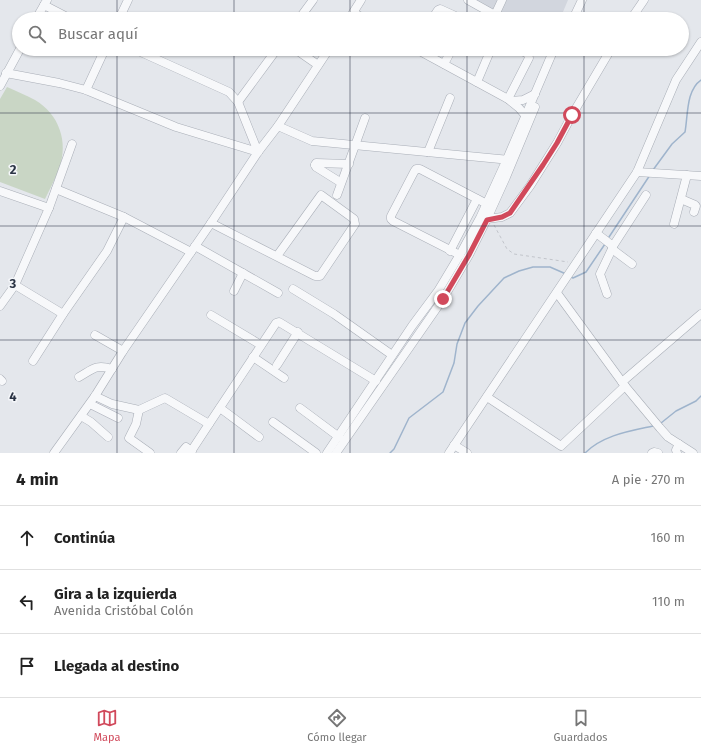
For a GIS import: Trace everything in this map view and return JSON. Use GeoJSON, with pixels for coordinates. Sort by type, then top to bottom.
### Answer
{"type":"FeatureCollection","features":[{"type":"Feature","properties":{"kind":"street"},"geometry":{"type":"LineString","coordinates":[[122,12],[128,0]]}},
{"type":"Feature","properties":{"kind":"street"},"geometry":{"type":"LineString","coordinates":[[304,12],[313,0]]}},
{"type":"Feature","properties":{"kind":"street"},"geometry":{"type":"LineString","coordinates":[[354,12],[361,0]]}},
{"type":"Feature","properties":{"kind":"street"},"geometry":{"type":"LineString","coordinates":[[468,0],[490,12]]}},
{"type":"Feature","properties":{"kind":"street"},"geometry":{"type":"LineString","coordinates":[[500,12],[502,0]]}},
{"type":"Feature","properties":{"kind":"street"},"geometry":{"type":"LineString","coordinates":[[571,12],[577,0]]}},
{"type":"Feature","properties":{"kind":"street"},"geometry":{"type":"LineString","coordinates":[[574,12],[577,0]]}},
{"type":"Feature","properties":{"kind":"street"},"geometry":{"type":"LineString","coordinates":[[636,12],[644,0]]}},
{"type":"Feature","properties":{"kind":"street"},"geometry":{"type":"LineString","coordinates":[[40,12],[46,3],[60,12]]}},
{"type":"Feature","properties":{"kind":"street"},"geometry":{"type":"LineString","coordinates":[[437,12],[440,9],[447,12]]}},
{"type":"Feature","properties":{"kind":"street"},"geometry":{"type":"LineString","coordinates":[[449,453],[557,293],[636,172],[676,80],[701,42]]}},
{"type":"Feature","properties":{"kind":"street"},"geometry":{"type":"LineString","coordinates":[[0,86],[16,56]]}},
{"type":"Feature","properties":{"kind":"street"},"geometry":{"type":"LineString","coordinates":[[86,90],[102,56]]}},
{"type":"Feature","properties":{"kind":"street"},"geometry":{"type":"LineString","coordinates":[[149,56],[229,92],[238,102],[258,152]]}},
{"type":"Feature","properties":{"kind":"street"},"geometry":{"type":"LineString","coordinates":[[238,102],[272,56]]}},
{"type":"Feature","properties":{"kind":"street"},"geometry":{"type":"LineString","coordinates":[[305,56],[318,65]]}},
{"type":"Feature","properties":{"kind":"street"},"geometry":{"type":"LineString","coordinates":[[54,453],[90,404],[123,351],[258,152],[278,126],[324,56]]}},
{"type":"Feature","properties":{"kind":"street"},"geometry":{"type":"LineString","coordinates":[[429,56],[510,100],[525,115]]}},
{"type":"Feature","properties":{"kind":"street"},"geometry":{"type":"LineString","coordinates":[[444,64],[448,56]]}},
{"type":"Feature","properties":{"kind":"street"},"geometry":{"type":"LineString","coordinates":[[477,82],[488,56]]}},
{"type":"Feature","properties":{"kind":"street"},"geometry":{"type":"LineString","coordinates":[[510,100],[529,58],[528,56]]}},
{"type":"Feature","properties":{"kind":"street"},"geometry":{"type":"LineString","coordinates":[[336,453],[443,299],[489,219],[525,115],[551,56]]}},
{"type":"Feature","properties":{"kind":"street"},"geometry":{"type":"LineString","coordinates":[[327,453],[392,355],[438,291],[460,255],[510,160],[556,56]]}},
{"type":"Feature","properties":{"kind":"street"},"geometry":{"type":"LineString","coordinates":[[489,219],[502,217],[510,213],[530,186],[557,143],[607,56]]}},
{"type":"Feature","properties":{"kind":"street"},"geometry":{"type":"LineString","coordinates":[[6,73],[59,83],[86,90],[176,127],[258,152]]}},
{"type":"Feature","properties":{"kind":"street"},"geometry":{"type":"LineString","coordinates":[[510,100],[523,100],[535,94]]}},
{"type":"Feature","properties":{"kind":"street"},"geometry":{"type":"LineString","coordinates":[[428,152],[450,98]]}},
{"type":"Feature","properties":{"kind":"street"},"geometry":{"type":"LineString","coordinates":[[337,195],[340,182],[349,164],[365,118]]}},
{"type":"Feature","properties":{"kind":"street"},"geometry":{"type":"LineString","coordinates":[[278,126],[312,141],[510,160]]}},
{"type":"Feature","properties":{"kind":"street"},"geometry":{"type":"LineString","coordinates":[[0,306],[15,285],[49,208],[72,144]]}},
{"type":"Feature","properties":{"kind":"street"},"geometry":{"type":"LineString","coordinates":[[340,182],[316,167],[315,164],[349,164]]}},
{"type":"Feature","properties":{"kind":"street"},"geometry":{"type":"LineString","coordinates":[[460,255],[393,222],[391,219],[391,216],[414,172],[416,169],[420,169],[487,204]]}},
{"type":"Feature","properties":{"kind":"street"},"geometry":{"type":"LineString","coordinates":[[636,172],[701,176]]}},
{"type":"Feature","properties":{"kind":"street"},"geometry":{"type":"LineString","coordinates":[[674,224],[687,175]]}},
{"type":"Feature","properties":{"kind":"street"},"geometry":{"type":"LineString","coordinates":[[56,188],[193,249],[243,273],[278,293]]}},
{"type":"Feature","properties":{"kind":"street"},"geometry":{"type":"LineString","coordinates":[[0,191],[49,208]]}},
{"type":"Feature","properties":{"kind":"street"},"geometry":{"type":"LineString","coordinates":[[211,223],[315,276],[320,276],[355,224],[354,219],[321,195],[277,256]]}},
{"type":"Feature","properties":{"kind":"street"},"geometry":{"type":"LineString","coordinates":[[607,294],[600,274],[612,248],[646,195]]}},
{"type":"Feature","properties":{"kind":"street"},"geometry":{"type":"LineString","coordinates":[[450,251],[477,199]]}},
{"type":"Feature","properties":{"kind":"street"},"geometry":{"type":"LineString","coordinates":[[681,199],[695,205],[694,212]]}},
{"type":"Feature","properties":{"kind":"street"},"geometry":{"type":"LineString","coordinates":[[33,361],[63,314],[107,251],[124,217]]}},
{"type":"Feature","properties":{"kind":"street"},"geometry":{"type":"LineString","coordinates":[[596,233],[632,264]]}},
{"type":"Feature","properties":{"kind":"street"},"geometry":{"type":"LineString","coordinates":[[234,291],[243,273]]}},
{"type":"Feature","properties":{"kind":"street"},"geometry":{"type":"LineString","coordinates":[[15,285],[63,314]]}},
{"type":"Feature","properties":{"kind":"street"},"geometry":{"type":"LineString","coordinates":[[293,289],[334,314],[392,355]]}},
{"type":"Feature","properties":{"kind":"street"},"geometry":{"type":"LineString","coordinates":[[557,293],[624,384],[660,428],[668,437],[682,448],[693,453]]}},
{"type":"Feature","properties":{"kind":"street"},"geometry":{"type":"LineString","coordinates":[[487,397],[562,446],[624,384],[701,314]]}},
{"type":"Feature","properties":{"kind":"street"},"geometry":{"type":"LineString","coordinates":[[211,315],[261,346]]}},
{"type":"Feature","properties":{"kind":"street"},"geometry":{"type":"LineString","coordinates":[[181,453],[186,448],[191,452],[276,323],[283,323],[376,380]]}},
{"type":"Feature","properties":{"kind":"street"},"geometry":{"type":"LineString","coordinates":[[277,365],[298,332]]}},
{"type":"Feature","properties":{"kind":"street"},"geometry":{"type":"LineString","coordinates":[[95,335],[123,351]]}},
{"type":"Feature","properties":{"kind":"street"},"geometry":{"type":"LineString","coordinates":[[253,357],[284,378]]}},
{"type":"Feature","properties":{"kind":"street"},"geometry":{"type":"LineString","coordinates":[[79,377],[102,366],[112,369]]}},
{"type":"Feature","properties":{"kind":"street"},"geometry":{"type":"LineString","coordinates":[[95,396],[112,404],[139,410],[165,398],[209,424]]}},
{"type":"Feature","properties":{"kind":"street"},"geometry":{"type":"LineString","coordinates":[[90,404],[118,418]]}},
{"type":"Feature","properties":{"kind":"street"},"geometry":{"type":"LineString","coordinates":[[220,408],[259,437]]}},
{"type":"Feature","properties":{"kind":"street"},"geometry":{"type":"LineString","coordinates":[[300,408],[339,437]]}},
{"type":"Feature","properties":{"kind":"street"},"geometry":{"type":"LineString","coordinates":[[139,410],[136,424],[129,438],[150,453]]}},
{"type":"Feature","properties":{"kind":"street"},"geometry":{"type":"LineString","coordinates":[[81,416],[91,422],[108,437]]}},
{"type":"Feature","properties":{"kind":"street"},"geometry":{"type":"LineString","coordinates":[[273,422],[316,453]]}},
{"type":"Feature","properties":{"kind":"street"},"geometry":{"type":"LineString","coordinates":[[454,445],[467,453]]}},
{"type":"Feature","properties":{"kind":"street"},"geometry":{"type":"LineString","coordinates":[[677,453],[676,450],[682,448]]}},
{"type":"Feature","properties":{"kind":"street"},"geometry":{"type":"LineString","coordinates":[[652,453],[658,453]]}},
{"type":"Feature","properties":{"kind":"path"},"geometry":{"type":"LineString","coordinates":[[489,219],[507,250],[514,254],[576,263]]}},
{"type":"Feature","properties":{"kind":"shaded area"},"geometry":{"type":"Polygon","coordinates":[[[469,0],[568,0],[563,12],[492,12],[469,0]]]}},
{"type":"Feature","properties":{"kind":"green space"},"geometry":{"type":"Polygon","coordinates":[[[7,87],[32,98],[43,106],[56,121],[60,130],[63,149],[62,159],[45,199],[0,182],[0,99],[7,87]]]}},
{"type":"Feature","properties":{"kind":"waterway"},"geometry":{"type":"LineString","coordinates":[[653,170],[672,144],[685,132],[690,97],[696,84],[701,80]]}},
{"type":"Feature","properties":{"kind":"waterway"},"geometry":{"type":"LineString","coordinates":[[609,237],[650,175]]}},
{"type":"Feature","properties":{"kind":"waterway"},"geometry":{"type":"LineString","coordinates":[[571,277],[573,278],[586,272],[605,244]]}},
{"type":"Feature","properties":{"kind":"waterway"},"geometry":{"type":"LineString","coordinates":[[390,453],[394,449],[409,418],[443,392],[454,363],[457,344],[465,323],[478,306],[504,278],[519,271],[533,267],[550,267],[566,274]]}},
{"type":"Feature","properties":{"kind":"waterway"},"geometry":{"type":"LineString","coordinates":[[661,423],[676,411],[696,401],[701,396]]}},
{"type":"Feature","properties":{"kind":"waterway"},"geometry":{"type":"LineString","coordinates":[[585,453],[592,447],[608,438],[653,426]]}},
{"type":"Feature","properties":{"kind":"route"},"geometry":{"type":"LineString","coordinates":[[443,299],[469,255],[487,220],[502,217],[510,213],[530,186],[557,143],[572,115]]}}]}
